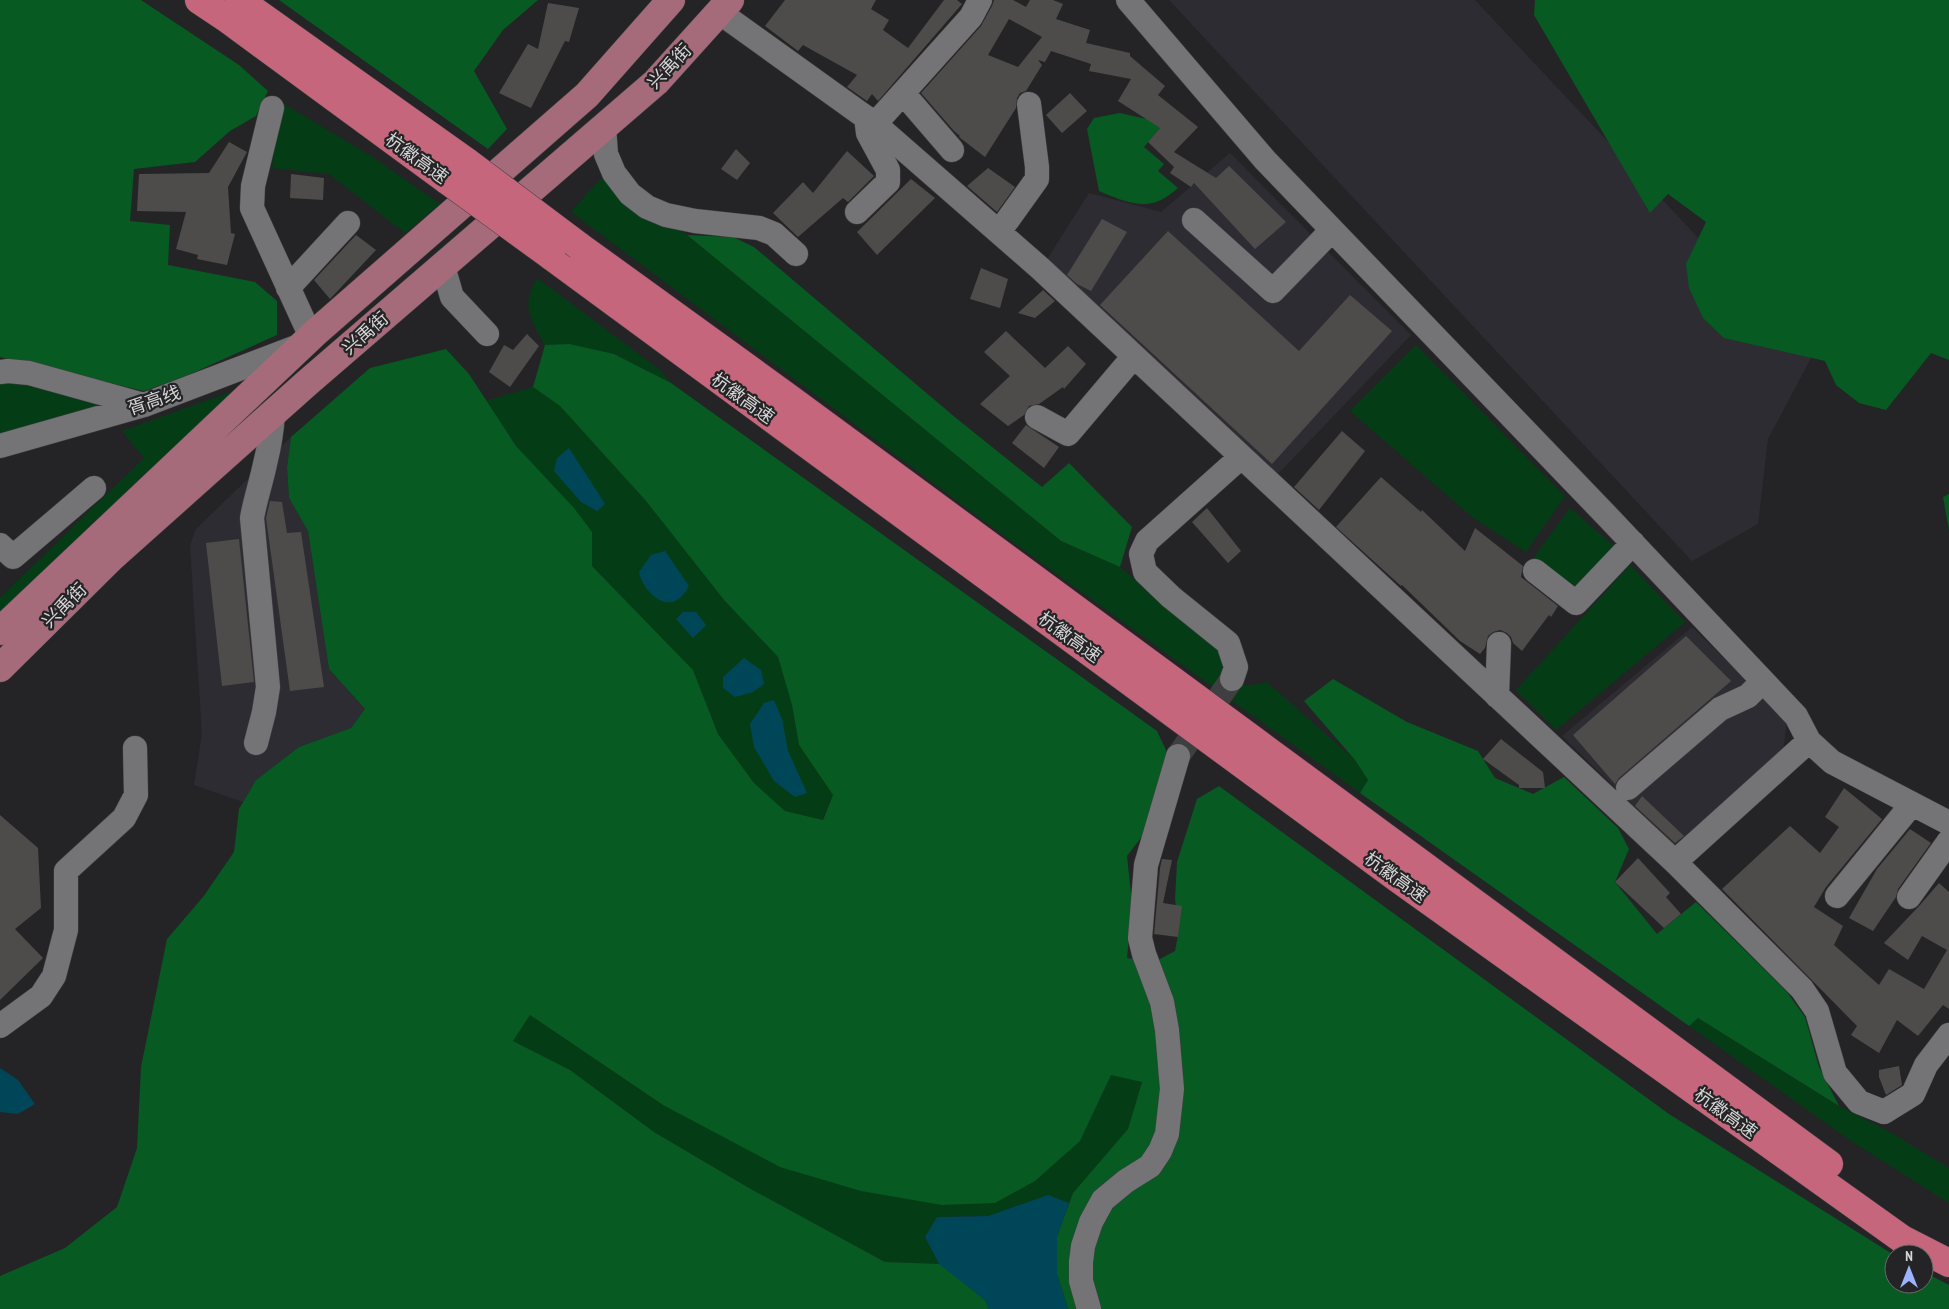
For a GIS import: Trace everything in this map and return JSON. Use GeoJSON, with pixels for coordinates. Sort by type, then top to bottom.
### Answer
{"type":"FeatureCollection","features":[{"type":"Feature","properties":{"kind":"highway","name":"杭徽高速"},"geometry":{"type":"LineString","coordinates":[[198,0],[226,18],[1397,878],[1902,1239],[1949,1262]]}},
{"type":"Feature","properties":{"kind":"highway","name":"杭徽高速"},"geometry":{"type":"LineString","coordinates":[[244,2],[467,162],[579,246],[813,415],[1913,1226],[1949,1244]]}},
{"type":"Feature","properties":{"kind":"main road","name":"兴禹街"},"geometry":{"type":"LineString","coordinates":[[0,631],[307,340],[587,95],[672,0]]}},
{"type":"Feature","properties":{"kind":"main road","name":"兴禹街"},"geometry":{"type":"LineString","coordinates":[[0,668],[111,558],[273,414],[656,82],[725,6]]}},
{"type":"Feature","properties":{"kind":"street"},"geometry":{"type":"LineString","coordinates":[[857,212],[888,182],[888,170],[868,133],[871,120],[903,93],[971,17],[980,0]]}},
{"type":"Feature","properties":{"kind":"street"},"geometry":{"type":"LineString","coordinates":[[1128,0],[1265,160],[1633,543],[1796,716],[1809,741],[1832,762],[1949,823]]}},
{"type":"Feature","properties":{"kind":"street"},"geometry":{"type":"LineString","coordinates":[[725,6],[871,120],[999,232],[1675,862],[1802,989],[1817,1011],[1835,1073],[1859,1102],[1884,1112],[1913,1094],[1926,1065],[1949,1035]]}},
{"type":"Feature","properties":{"kind":"street"},"geometry":{"type":"LineString","coordinates":[[903,93],[952,150]]}},
{"type":"Feature","properties":{"kind":"street"},"geometry":{"type":"LineString","coordinates":[[999,232],[1037,180],[1029,104]]}},
{"type":"Feature","properties":{"kind":"street"},"geometry":{"type":"LineString","coordinates":[[272,108],[253,186],[252,208],[288,288],[307,340]]}},
{"type":"Feature","properties":{"kind":"street"},"geometry":{"type":"LineString","coordinates":[[604,127],[606,154],[614,173],[630,194],[647,207],[666,215],[729,226],[759,228],[774,234],[796,254]]}},
{"type":"Feature","properties":{"kind":"street"},"geometry":{"type":"LineString","coordinates":[[1194,220],[1273,290],[1332,230]]}},
{"type":"Feature","properties":{"kind":"street"},"geometry":{"type":"LineString","coordinates":[[288,288],[348,223]]}},
{"type":"Feature","properties":{"kind":"street"},"geometry":{"type":"LineString","coordinates":[[443,266],[452,297],[487,334]]}},
{"type":"Feature","properties":{"kind":"street","name":"胥高线"},"geometry":{"type":"LineString","coordinates":[[0,446],[144,405],[307,340]]}},
{"type":"Feature","properties":{"kind":"street"},"geometry":{"type":"LineString","coordinates":[[1037,417],[1068,434],[1134,356]]}},
{"type":"Feature","properties":{"kind":"street"},"geometry":{"type":"LineString","coordinates":[[0,372],[29,373],[144,405]]}},
{"type":"Feature","properties":{"kind":"street"},"geometry":{"type":"LineString","coordinates":[[256,743],[268,687],[252,518],[265,466],[273,414]]}},
{"type":"Feature","properties":{"kind":"street"},"geometry":{"type":"LineString","coordinates":[[1232,679],[1236,667],[1228,643],[1171,597],[1145,572],[1141,554],[1147,541],[1241,457]]}},
{"type":"Feature","properties":{"kind":"street"},"geometry":{"type":"LineString","coordinates":[[0,545],[13,557],[94,488]]}},
{"type":"Feature","properties":{"kind":"street"},"geometry":{"type":"LineString","coordinates":[[1535,570],[1576,603],[1633,543]]}},
{"type":"Feature","properties":{"kind":"street"},"geometry":{"type":"LineString","coordinates":[[1497,696],[1499,644]]}},
{"type":"Feature","properties":{"kind":"street"},"geometry":{"type":"LineString","coordinates":[[1628,788],[1720,709],[1748,696],[1763,681]]}},
{"type":"Feature","properties":{"kind":"street"},"geometry":{"type":"LineString","coordinates":[[1675,862],[1809,741]]}},
{"type":"Feature","properties":{"kind":"street"},"geometry":{"type":"LineString","coordinates":[[0,1026],[41,996],[54,976],[66,930],[66,871],[124,818],[136,795],[136,748]]}},
{"type":"Feature","properties":{"kind":"street"},"geometry":{"type":"LineString","coordinates":[[1089,1309],[1081,1281],[1081,1262],[1083,1246],[1091,1222],[1103,1200],[1126,1181],[1150,1166],[1160,1151],[1167,1134],[1172,1089],[1167,1030],[1162,1002],[1140,938],[1146,865],[1178,756]]}},
{"type":"Feature","properties":{"kind":"street"},"geometry":{"type":"LineString","coordinates":[[1837,896],[1912,804]]}},
{"type":"Feature","properties":{"kind":"street"},"geometry":{"type":"LineString","coordinates":[[1909,897],[1949,841]]}},
{"type":"Feature","properties":{"kind":"shaded area"},"geometry":{"type":"Polygon","coordinates":[[[1169,0],[1475,0],[1811,358],[1768,439],[1758,524],[1692,561],[1169,0]]]}},
{"type":"Feature","properties":{"kind":"shaded area"},"geometry":{"type":"Polygon","coordinates":[[[1230,153],[1411,335],[1278,474],[1046,261],[1089,193],[1161,212],[1230,153]]]}},
{"type":"Feature","properties":{"kind":"shaded area"},"geometry":{"type":"Polygon","coordinates":[[[291,437],[287,467],[289,498],[308,531],[329,669],[365,709],[351,728],[299,747],[256,780],[243,802],[194,785],[202,734],[190,545],[196,529],[291,437]]]}},
{"type":"Feature","properties":{"kind":"shaded area"},"geometry":{"type":"Polygon","coordinates":[[[1692,627],[1787,719],[1783,753],[1675,846],[1562,736],[1692,627]]]}},
{"type":"Feature","properties":{"kind":"green space"},"geometry":{"type":"Polygon","coordinates":[[[0,0],[141,0],[239,65],[268,91],[256,116],[230,131],[195,162],[134,169],[130,221],[170,225],[168,265],[255,282],[277,301],[277,335],[186,376],[144,391],[0,357],[0,0]]]}},
{"type":"Feature","properties":{"kind":"green space"},"geometry":{"type":"Polygon","coordinates":[[[279,0],[538,0],[503,30],[474,71],[507,129],[488,149],[279,0]]]}},
{"type":"Feature","properties":{"kind":"green space"},"geometry":{"type":"Polygon","coordinates":[[[1535,0],[1949,0],[1949,360],[1931,353],[1886,410],[1859,403],[1836,385],[1825,361],[1724,338],[1703,318],[1689,288],[1686,264],[1706,222],[1668,194],[1650,213],[1534,15],[1535,0]]]}},
{"type":"Feature","properties":{"kind":"green space"},"geometry":{"type":"Polygon","coordinates":[[[279,101],[371,156],[440,204],[405,233],[329,174],[272,168],[279,101]]]}},
{"type":"Feature","properties":{"kind":"green space"},"geometry":{"type":"Polygon","coordinates":[[[1120,113],[1164,123],[1144,147],[1164,164],[1158,171],[1178,188],[1154,203],[1138,204],[1099,191],[1087,129],[1094,118],[1120,113]]]}},
{"type":"Feature","properties":{"kind":"green space"},"geometry":{"type":"Polygon","coordinates":[[[601,178],[687,235],[1061,541],[1120,567],[1223,654],[1222,670],[1245,686],[1267,682],[1355,760],[1368,780],[1360,793],[999,532],[571,212],[601,178]]]}},
{"type":"Feature","properties":{"kind":"green space"},"geometry":{"type":"Polygon","coordinates":[[[687,235],[733,237],[754,247],[956,418],[1042,487],[1069,463],[1132,527],[1120,567],[1061,541],[687,235]]]}},
{"type":"Feature","properties":{"kind":"green space"},"geometry":{"type":"Polygon","coordinates":[[[537,278],[660,370],[671,383],[614,354],[545,346],[529,313],[528,305],[532,288],[537,278]]]}},
{"type":"Feature","properties":{"kind":"green space"},"geometry":{"type":"Polygon","coordinates":[[[569,344],[614,354],[671,383],[1157,731],[1172,763],[1150,826],[1127,856],[1132,903],[1127,958],[1154,962],[1175,951],[1179,930],[1175,899],[1177,862],[1197,799],[1219,786],[1669,1114],[1884,1249],[1884,1294],[1934,1294],[1934,1277],[1949,1285],[1949,1309],[1068,1309],[1057,1274],[1057,1236],[1073,1193],[1128,1129],[1142,1082],[1111,1075],[1080,1141],[1035,1181],[995,1203],[942,1205],[861,1191],[780,1167],[663,1105],[530,1015],[513,1041],[570,1070],[654,1132],[749,1188],[885,1262],[942,1264],[985,1300],[989,1309],[0,1309],[0,1276],[65,1248],[117,1207],[137,1148],[141,1067],[167,939],[203,897],[234,852],[239,809],[256,780],[299,747],[351,728],[365,709],[329,669],[308,531],[289,498],[287,467],[291,437],[370,368],[446,349],[469,374],[516,446],[574,508],[592,532],[592,566],[693,670],[718,734],[754,783],[785,811],[823,820],[833,795],[799,745],[792,705],[778,657],[724,600],[646,501],[560,406],[533,387],[545,345],[569,344]]]}},
{"type":"Feature","properties":{"kind":"green space"},"geometry":{"type":"Polygon","coordinates":[[[1416,345],[1565,496],[1526,552],[1472,517],[1350,411],[1416,345]]]}},
{"type":"Feature","properties":{"kind":"green space"},"geometry":{"type":"Polygon","coordinates":[[[0,380],[21,380],[111,403],[0,434],[0,380]]]}},
{"type":"Feature","properties":{"kind":"green space"},"geometry":{"type":"Polygon","coordinates":[[[533,387],[560,406],[646,501],[724,600],[778,657],[792,705],[799,745],[833,795],[822,820],[785,811],[754,783],[718,734],[693,670],[592,566],[592,532],[516,446],[486,401],[533,387]]]}},
{"type":"Feature","properties":{"kind":"green space"},"geometry":{"type":"Polygon","coordinates":[[[239,389],[0,621],[0,598],[144,458],[122,431],[239,389]]]}},
{"type":"Feature","properties":{"kind":"green space"},"geometry":{"type":"Polygon","coordinates":[[[1949,494],[1949,530],[1943,497],[1949,494]]]}},
{"type":"Feature","properties":{"kind":"green space"},"geometry":{"type":"Polygon","coordinates":[[[1570,508],[1614,546],[1575,590],[1534,557],[1570,508]]]}},
{"type":"Feature","properties":{"kind":"green space"},"geometry":{"type":"Polygon","coordinates":[[[1630,565],[1685,622],[1556,730],[1516,690],[1630,565]]]}},
{"type":"Feature","properties":{"kind":"green space"},"geometry":{"type":"Polygon","coordinates":[[[1333,679],[1407,722],[1478,751],[1495,778],[1533,794],[1564,777],[1618,828],[1629,849],[1615,882],[1657,934],[1696,902],[1787,992],[1805,1017],[1819,1067],[1839,1106],[1698,1018],[1689,1026],[1360,793],[1368,780],[1355,760],[1304,701],[1333,679]]]}},
{"type":"Feature","properties":{"kind":"green space"},"geometry":{"type":"Polygon","coordinates":[[[530,1015],[663,1105],[1080,1141],[1111,1074],[1142,1082],[1128,1129],[1073,1193],[1069,1203],[1048,1195],[988,1216],[937,1217],[925,1237],[939,1264],[885,1262],[749,1188],[654,1132],[570,1070],[513,1041],[530,1015]]]}},
{"type":"Feature","properties":{"kind":"green space"},"geometry":{"type":"Polygon","coordinates":[[[1698,1018],[1839,1106],[1890,1132],[1949,1168],[1949,1203],[1851,1141],[1689,1026],[1698,1018]]]}},
{"type":"Feature","properties":{"kind":"water"},"geometry":{"type":"Polygon","coordinates":[[[569,448],[605,504],[597,511],[581,502],[554,471],[557,458],[569,448]]]}},
{"type":"Feature","properties":{"kind":"water"},"geometry":{"type":"Polygon","coordinates":[[[665,551],[689,586],[682,596],[675,601],[669,602],[662,601],[649,592],[639,572],[651,555],[665,551]]]}},
{"type":"Feature","properties":{"kind":"water"},"geometry":{"type":"Polygon","coordinates":[[[683,612],[696,612],[706,625],[693,638],[676,619],[683,612]]]}},
{"type":"Feature","properties":{"kind":"water"},"geometry":{"type":"Polygon","coordinates":[[[744,658],[761,670],[764,684],[753,692],[735,697],[723,688],[723,677],[744,658]]]}},
{"type":"Feature","properties":{"kind":"water"},"geometry":{"type":"Polygon","coordinates":[[[774,700],[782,719],[788,751],[807,793],[795,797],[774,781],[754,747],[750,724],[764,703],[774,700]]]}},
{"type":"Feature","properties":{"kind":"water"},"geometry":{"type":"Polygon","coordinates":[[[0,1068],[18,1080],[35,1104],[18,1114],[0,1112],[0,1068]]]}},
{"type":"Feature","properties":{"kind":"water"},"geometry":{"type":"Polygon","coordinates":[[[1048,1195],[1069,1203],[1057,1236],[1057,1274],[1068,1309],[989,1309],[985,1300],[939,1264],[925,1237],[937,1217],[988,1216],[1048,1195]]]}},
{"type":"Feature","properties":{"kind":"building"},"geometry":{"type":"Polygon","coordinates":[[[785,0],[876,0],[871,9],[889,20],[883,30],[908,48],[944,0],[957,0],[962,4],[878,101],[872,94],[867,101],[847,87],[857,75],[803,45],[798,51],[765,26],[785,0]]]}},
{"type":"Feature","properties":{"kind":"building"},"geometry":{"type":"Polygon","coordinates":[[[994,0],[1013,0],[1026,7],[1030,0],[1053,0],[1063,4],[1056,19],[1090,30],[1086,43],[1130,53],[1130,56],[1165,86],[1158,95],[1198,127],[1174,152],[1216,178],[1229,166],[1286,222],[1255,249],[1194,183],[1191,187],[1170,173],[1174,167],[1148,142],[1160,128],[1118,101],[1131,79],[1089,71],[1091,64],[1051,51],[1045,62],[1038,60],[1042,65],[1026,91],[1020,93],[1017,98],[1016,108],[985,157],[959,137],[921,93],[981,26],[994,0]],[[1009,19],[988,55],[1018,67],[1042,37],[1009,19]]]}},
{"type":"Feature","properties":{"kind":"building"},"geometry":{"type":"Polygon","coordinates":[[[548,3],[579,8],[569,42],[565,41],[531,108],[499,93],[528,44],[538,49],[548,3]]]}},
{"type":"Feature","properties":{"kind":"building"},"geometry":{"type":"Polygon","coordinates":[[[1070,93],[1087,111],[1062,133],[1046,115],[1070,93]]]}},
{"type":"Feature","properties":{"kind":"building"},"geometry":{"type":"Polygon","coordinates":[[[229,142],[247,152],[228,187],[231,233],[235,234],[227,265],[197,259],[198,255],[176,249],[186,212],[137,211],[139,174],[209,173],[229,142]]]}},
{"type":"Feature","properties":{"kind":"building"},"geometry":{"type":"Polygon","coordinates":[[[736,149],[750,163],[737,180],[721,169],[736,149]]]}},
{"type":"Feature","properties":{"kind":"building"},"geometry":{"type":"Polygon","coordinates":[[[847,151],[874,176],[848,202],[843,198],[798,237],[773,213],[803,182],[813,193],[847,151]]]}},
{"type":"Feature","properties":{"kind":"building"},"geometry":{"type":"Polygon","coordinates":[[[988,168],[1015,187],[997,212],[967,186],[988,168]]]}},
{"type":"Feature","properties":{"kind":"building"},"geometry":{"type":"Polygon","coordinates":[[[291,174],[324,178],[323,200],[290,198],[291,174]]]}},
{"type":"Feature","properties":{"kind":"building"},"geometry":{"type":"Polygon","coordinates":[[[911,179],[935,198],[877,255],[857,232],[911,179]]]}},
{"type":"Feature","properties":{"kind":"building"},"geometry":{"type":"Polygon","coordinates":[[[1102,219],[1127,232],[1091,291],[1077,284],[1067,275],[1102,219]]]}},
{"type":"Feature","properties":{"kind":"building"},"geometry":{"type":"Polygon","coordinates":[[[1168,231],[1299,351],[1350,295],[1392,331],[1272,464],[1100,305],[1168,231]]]}},
{"type":"Feature","properties":{"kind":"building"},"geometry":{"type":"Polygon","coordinates":[[[356,235],[376,250],[330,299],[314,280],[356,235]]]}},
{"type":"Feature","properties":{"kind":"building"},"geometry":{"type":"Polygon","coordinates":[[[981,268],[1008,279],[1000,308],[970,299],[981,268]]]}},
{"type":"Feature","properties":{"kind":"building"},"geometry":{"type":"Polygon","coordinates":[[[1043,290],[1055,301],[1035,318],[1018,313],[1043,290]]]}},
{"type":"Feature","properties":{"kind":"building"},"geometry":{"type":"Polygon","coordinates":[[[1006,331],[1045,368],[1068,346],[1086,364],[1064,389],[1063,387],[1039,404],[1029,406],[1024,415],[1008,426],[980,404],[1010,376],[984,352],[1006,331]]]}},
{"type":"Feature","properties":{"kind":"building"},"geometry":{"type":"Polygon","coordinates":[[[527,334],[539,346],[510,387],[489,372],[504,345],[513,350],[527,334]]]}},
{"type":"Feature","properties":{"kind":"building"},"geometry":{"type":"Polygon","coordinates":[[[1026,425],[1059,447],[1044,468],[1012,443],[1026,425]]]}},
{"type":"Feature","properties":{"kind":"building"},"geometry":{"type":"Polygon","coordinates":[[[1342,431],[1365,451],[1319,510],[1294,487],[1342,431]]]}},
{"type":"Feature","properties":{"kind":"building"},"geometry":{"type":"Polygon","coordinates":[[[1381,477],[1421,512],[1422,510],[1465,551],[1475,528],[1523,566],[1521,577],[1558,606],[1522,651],[1513,643],[1507,633],[1500,630],[1488,636],[1485,648],[1480,654],[1460,641],[1402,585],[1336,527],[1381,477]]]}},
{"type":"Feature","properties":{"kind":"building"},"geometry":{"type":"Polygon","coordinates":[[[270,501],[282,502],[287,533],[301,532],[324,687],[290,691],[266,518],[270,501]]]}},
{"type":"Feature","properties":{"kind":"building"},"geometry":{"type":"Polygon","coordinates":[[[1207,508],[1241,551],[1228,563],[1192,522],[1207,508]]]}},
{"type":"Feature","properties":{"kind":"building"},"geometry":{"type":"Polygon","coordinates":[[[239,539],[254,682],[222,686],[206,543],[239,539]]]}},
{"type":"Feature","properties":{"kind":"building"},"geometry":{"type":"Polygon","coordinates":[[[1686,636],[1731,681],[1619,778],[1615,784],[1573,735],[1686,636]]]}},
{"type":"Feature","properties":{"kind":"building"},"geometry":{"type":"Polygon","coordinates":[[[1501,739],[1543,772],[1545,788],[1519,788],[1519,785],[1483,759],[1501,739]]]}},
{"type":"Feature","properties":{"kind":"building"},"geometry":{"type":"Polygon","coordinates":[[[1844,788],[1882,819],[1826,887],[1814,907],[1843,926],[1834,945],[1879,985],[1889,969],[1924,989],[1947,950],[1922,936],[1908,960],[1884,943],[1939,883],[1949,892],[1949,1009],[1943,1005],[1918,1036],[1897,1020],[1879,1053],[1851,1035],[1857,1026],[1722,889],[1790,826],[1820,853],[1839,827],[1825,817],[1844,788]]]}},
{"type":"Feature","properties":{"kind":"building"},"geometry":{"type":"Polygon","coordinates":[[[1642,796],[1684,836],[1675,843],[1635,806],[1642,796]]]}},
{"type":"Feature","properties":{"kind":"building"},"geometry":{"type":"Polygon","coordinates":[[[0,815],[38,848],[41,908],[15,929],[43,958],[0,1000],[0,815]]]}},
{"type":"Feature","properties":{"kind":"building"},"geometry":{"type":"Polygon","coordinates":[[[1910,829],[1931,843],[1898,889],[1896,897],[1873,931],[1849,918],[1877,869],[1910,829]]]}},
{"type":"Feature","properties":{"kind":"building"},"geometry":{"type":"Polygon","coordinates":[[[1638,858],[1670,893],[1666,897],[1681,914],[1664,928],[1615,882],[1638,858]]]}},
{"type":"Feature","properties":{"kind":"building"},"geometry":{"type":"Polygon","coordinates":[[[1162,859],[1172,860],[1163,903],[1182,906],[1178,937],[1154,934],[1162,859]]]}},
{"type":"Feature","properties":{"kind":"building"},"geometry":{"type":"Polygon","coordinates":[[[1899,1066],[1902,1085],[1886,1095],[1879,1077],[1879,1070],[1899,1066]]]}},
{"type":"Feature","properties":{"kind":"tunnel"},"geometry":{"type":"LineString","coordinates":[[1178,756],[1232,679]]}}]}
